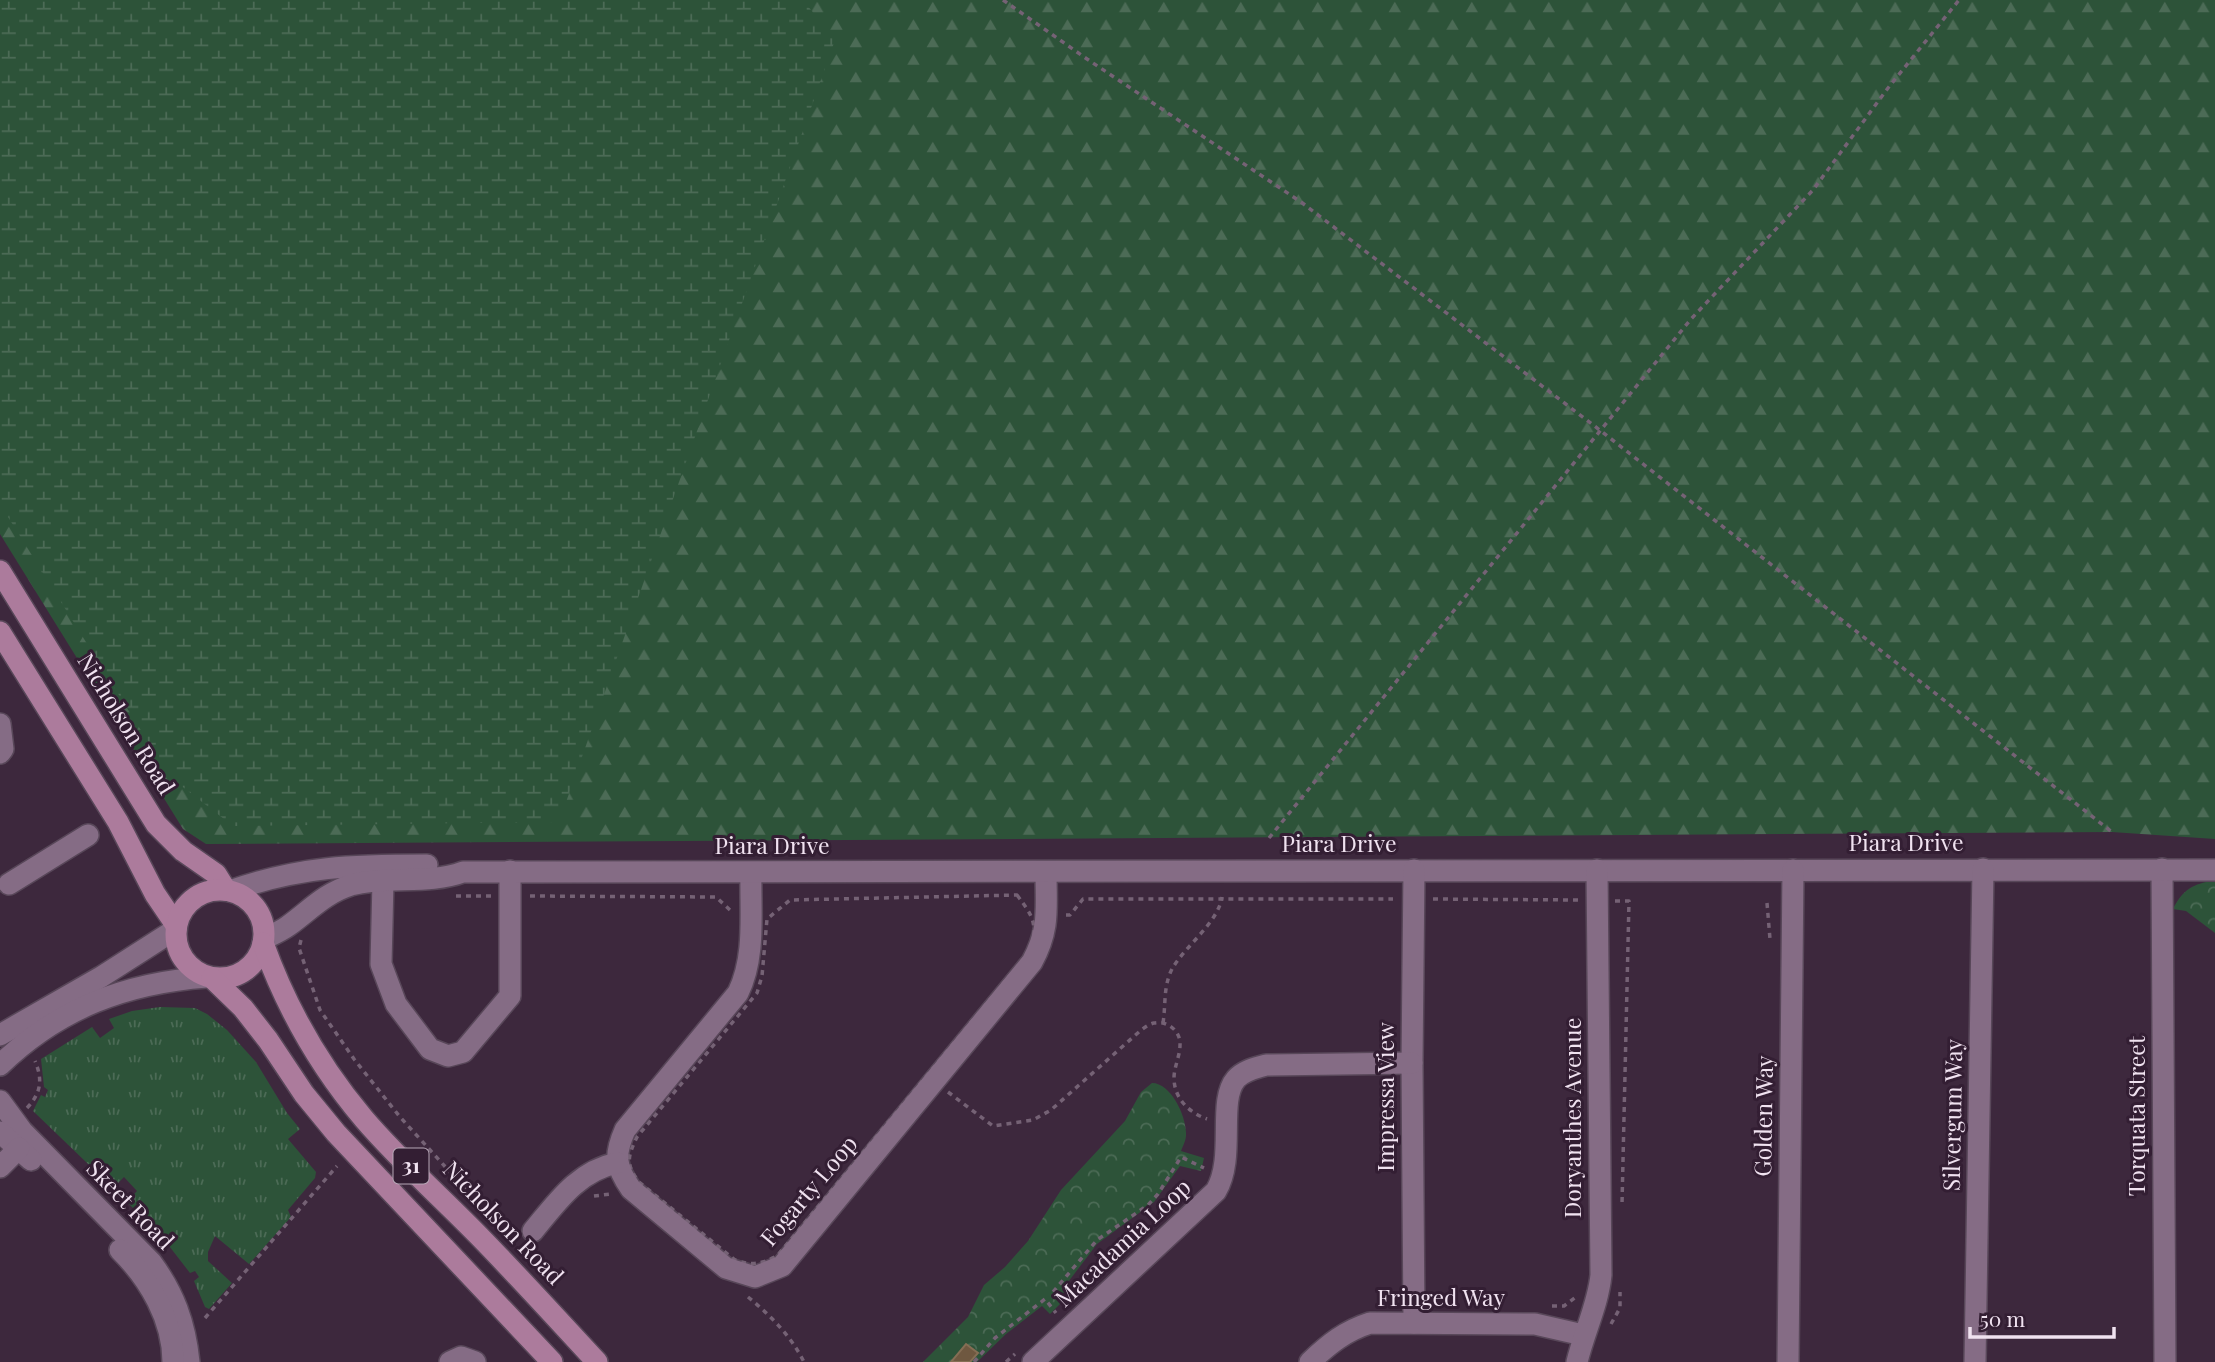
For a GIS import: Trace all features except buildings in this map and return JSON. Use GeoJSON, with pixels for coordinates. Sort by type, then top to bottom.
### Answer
{"type":"FeatureCollection","features":[{"type":"Feature","properties":{"kind":"main road","name":"Nicholson Road"},"geometry":{"type":"LineString","coordinates":[[0,570],[156,824],[183,851],[216,874],[228,890]]}},
{"type":"Feature","properties":{"kind":"main road","name":"31"},"geometry":{"type":"LineString","coordinates":[[0,632],[118,822],[155,894],[176,927],[176,943],[181,957],[191,968],[210,977],[243,1008],[304,1094],[336,1133],[552,1362]]}},
{"type":"Feature","properties":{"kind":"main road"},"geometry":{"type":"LineString","coordinates":[[176,927],[179,916],[191,901],[207,891],[228,890]]}},
{"type":"Feature","properties":{"kind":"main road","name":"31"},"geometry":{"type":"LineString","coordinates":[[228,890],[243,896],[254,905],[261,918],[264,941]]}},
{"type":"Feature","properties":{"kind":"main road","name":"Nicholson Road"},"geometry":{"type":"LineString","coordinates":[[264,941],[278,983],[293,1013],[322,1062],[364,1119],[528,1285],[597,1362]]}},
{"type":"Feature","properties":{"kind":"main road"},"geometry":{"type":"LineString","coordinates":[[210,977],[232,977],[248,968],[260,953],[264,941]]}},
{"type":"Feature","properties":{"kind":"street"},"geometry":{"type":"LineString","coordinates":[[0,724],[3,748],[0,752]]}},
{"type":"Feature","properties":{"kind":"street"},"geometry":{"type":"LineString","coordinates":[[4,887],[88,835]]}},
{"type":"Feature","properties":{"kind":"street"},"geometry":{"type":"LineString","coordinates":[[4,887],[16,857]]}},
{"type":"Feature","properties":{"kind":"street","name":"Piara Drive"},"geometry":{"type":"LineString","coordinates":[[228,890],[269,877],[352,865],[450,865],[463,872]]}},
{"type":"Feature","properties":{"kind":"street","name":"Silvergum Way"},"geometry":{"type":"LineString","coordinates":[[1975,1362],[1983,869]]}},
{"type":"Feature","properties":{"kind":"street","name":"Torquata Street"},"geometry":{"type":"LineString","coordinates":[[2162,869],[2165,1362]]}},
{"type":"Feature","properties":{"kind":"street","name":"Impressa View"},"geometry":{"type":"LineString","coordinates":[[1414,870],[1414,1323]]}},
{"type":"Feature","properties":{"kind":"street","name":"Doryanthes Avenue"},"geometry":{"type":"LineString","coordinates":[[1577,1362],[1583,1335],[1599,1295],[1601,1275],[1597,870]]}},
{"type":"Feature","properties":{"kind":"street","name":"Golden Way"},"geometry":{"type":"LineString","coordinates":[[1788,1362],[1793,870]]}},
{"type":"Feature","properties":{"kind":"street","name":"Piara Drive"},"geometry":{"type":"LineString","coordinates":[[264,941],[288,926],[306,909],[351,885],[450,877],[463,872],[2215,870]]}},
{"type":"Feature","properties":{"kind":"street"},"geometry":{"type":"LineString","coordinates":[[383,881],[381,964],[390,993],[430,1049],[448,1056],[463,1052],[510,996],[510,871]]}},
{"type":"Feature","properties":{"kind":"street","name":"Fogarty Loop"},"geometry":{"type":"LineString","coordinates":[[617,1163],[631,1189],[726,1268],[755,1277],[782,1266],[931,1079],[1032,962],[1043,942],[1046,872]]}},
{"type":"Feature","properties":{"kind":"street"},"geometry":{"type":"LineString","coordinates":[[533,1231],[567,1190],[585,1176],[617,1163],[618,1145],[625,1130],[738,993],[750,961],[751,873]]}},
{"type":"Feature","properties":{"kind":"street"},"geometry":{"type":"LineString","coordinates":[[0,1035],[102,977],[176,927]]}},
{"type":"Feature","properties":{"kind":"street"},"geometry":{"type":"LineString","coordinates":[[0,1065],[28,1039],[91,1002],[158,982],[210,977]]}},
{"type":"Feature","properties":{"kind":"street","name":"Macadamia Loop"},"geometry":{"type":"LineString","coordinates":[[1025,1357],[1216,1191],[1225,1169],[1230,1088],[1243,1073],[1266,1065],[1412,1063]]}},
{"type":"Feature","properties":{"kind":"street","name":"Skeet Road"},"geometry":{"type":"LineString","coordinates":[[0,1101],[22,1131],[151,1262],[165,1281],[177,1304],[186,1336],[189,1362]]}},
{"type":"Feature","properties":{"kind":"street","name":"Skeet Road"},"geometry":{"type":"LineString","coordinates":[[0,1132],[130,1259],[146,1281],[165,1319],[173,1362]]}},
{"type":"Feature","properties":{"kind":"street"},"geometry":{"type":"LineString","coordinates":[[0,1167],[19,1148]]}},
{"type":"Feature","properties":{"kind":"street","name":"Fringed Way"},"geometry":{"type":"LineString","coordinates":[[1310,1362],[1333,1340],[1370,1323],[1535,1324],[1583,1335]]}},
{"type":"Feature","properties":{"kind":"street"},"geometry":{"type":"LineString","coordinates":[[450,1362],[461,1357],[475,1362]]}},
{"type":"Feature","properties":{"kind":"path"},"geometry":{"type":"LineString","coordinates":[[1003,0],[1301,202],[1601,430],[2112,832]]}},
{"type":"Feature","properties":{"kind":"path"},"geometry":{"type":"LineString","coordinates":[[1269,838],[1692,319],[1813,190],[1888,88],[1959,0]]}},
{"type":"Feature","properties":{"kind":"path"},"geometry":{"type":"LineString","coordinates":[[1017,895],[1034,917],[1035,930],[1031,950],[931,1079],[777,1256],[762,1264],[750,1266],[735,1260],[639,1182],[631,1171],[629,1154],[637,1136],[757,993],[762,976],[767,919],[790,900],[1017,895]]}},
{"type":"Feature","properties":{"kind":"path"},"geometry":{"type":"LineString","coordinates":[[1163,1023],[1165,991],[1171,971],[1216,913],[1222,897]]}},
{"type":"Feature","properties":{"kind":"path"},"geometry":{"type":"LineString","coordinates":[[1046,916],[1070,915],[1083,898],[1629,901],[1622,1216]]}},
{"type":"Feature","properties":{"kind":"path"},"geometry":{"type":"LineString","coordinates":[[931,1079],[993,1126],[1033,1120],[1051,1110],[1140,1031],[1152,1023],[1163,1023],[1174,1030],[1181,1042],[1174,1077],[1178,1095],[1190,1111],[1207,1119]]}},
{"type":"Feature","properties":{"kind":"path"},"geometry":{"type":"LineString","coordinates":[[24,1111],[36,1097],[40,1086],[40,1074],[34,1059]]}},
{"type":"Feature","properties":{"kind":"path"},"geometry":{"type":"LineString","coordinates":[[1207,1109],[1207,1130]]}},
{"type":"Feature","properties":{"kind":"path"},"geometry":{"type":"LineString","coordinates":[[1066,1307],[1053,1292],[1097,1240],[1148,1205],[1181,1157],[1205,1172],[1207,1163]]}},
{"type":"Feature","properties":{"kind":"path"},"geometry":{"type":"LineString","coordinates":[[205,1318],[337,1166]]}},
{"type":"Feature","properties":{"kind":"path"},"geometry":{"type":"LineString","coordinates":[[1611,1325],[1620,1308],[1620,1285]]}},
{"type":"Feature","properties":{"kind":"path"},"geometry":{"type":"LineString","coordinates":[[974,1362],[995,1338],[1045,1299],[1057,1315],[1075,1298]]}},
{"type":"Feature","properties":{"kind":"path"},"geometry":{"type":"LineString","coordinates":[[1006,1362],[1025,1357]]}},
{"type":"Feature","properties":{"kind":"green space"},"geometry":{"type":"Polygon","coordinates":[[[0,0],[2215,0],[2215,839],[2112,832],[206,844],[183,829],[0,534],[0,0]]]}},
{"type":"Feature","properties":{"kind":"green space"},"geometry":{"type":"Polygon","coordinates":[[[0,0],[803,0],[835,40],[559,822],[233,826],[170,777],[0,504],[0,0]]]}},
{"type":"Feature","properties":{"kind":"green space"},"geometry":{"type":"Polygon","coordinates":[[[2206,882],[2215,882],[2215,933],[2186,911],[2173,909],[2186,891],[2206,882]]]}},
{"type":"Feature","properties":{"kind":"green space"},"geometry":{"type":"Polygon","coordinates":[[[160,1007],[195,1008],[227,1030],[256,1062],[300,1129],[288,1139],[316,1172],[315,1178],[288,1210],[291,1217],[249,1264],[215,1236],[208,1252],[208,1261],[232,1283],[209,1309],[205,1307],[194,1281],[199,1277],[195,1271],[190,1273],[166,1242],[168,1240],[161,1231],[158,1233],[127,1202],[137,1191],[124,1177],[113,1188],[33,1111],[41,1095],[45,1097],[48,1090],[44,1087],[41,1059],[92,1027],[100,1038],[114,1028],[109,1019],[132,1011],[160,1007]]]}},
{"type":"Feature","properties":{"kind":"green space"},"geometry":{"type":"Polygon","coordinates":[[[1152,1083],[1159,1084],[1176,1102],[1186,1128],[1186,1139],[1181,1151],[1204,1158],[1201,1171],[1180,1166],[1154,1202],[1097,1244],[1062,1290],[1068,1296],[1050,1314],[1042,1306],[1006,1334],[977,1362],[923,1362],[968,1317],[984,1285],[1005,1267],[1028,1241],[1061,1190],[1125,1121],[1141,1092],[1152,1083]]]}}]}
